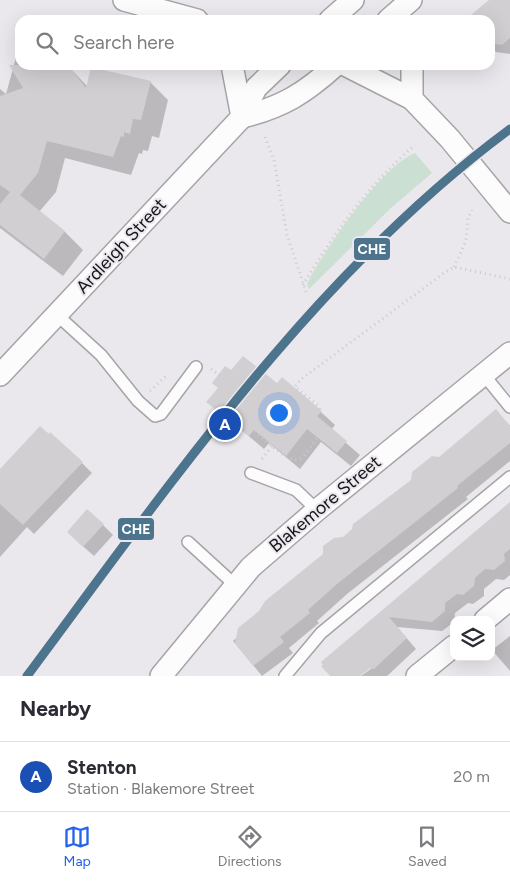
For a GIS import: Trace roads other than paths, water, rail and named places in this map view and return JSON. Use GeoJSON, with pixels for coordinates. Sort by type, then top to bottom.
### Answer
{"type":"FeatureCollection","features":[{"type":"Feature","properties":{"kind":"street"},"geometry":{"type":"LineString","coordinates":[[124,0],[178,15]]}},
{"type":"Feature","properties":{"kind":"street"},"geometry":{"type":"LineString","coordinates":[[336,15],[353,0]]}},
{"type":"Feature","properties":{"kind":"street"},"geometry":{"type":"LineString","coordinates":[[233,70],[242,117],[269,111],[299,96],[330,70]]}},
{"type":"Feature","properties":{"kind":"street","name":"Ardleigh Street"},"geometry":{"type":"LineString","coordinates":[[0,374],[242,117],[256,88],[275,70]]}},
{"type":"Feature","properties":{"kind":"street"},"geometry":{"type":"LineString","coordinates":[[355,70],[412,99],[450,139],[510,212]]}},
{"type":"Feature","properties":{"kind":"street"},"geometry":{"type":"LineString","coordinates":[[412,70],[412,99]]}},
{"type":"Feature","properties":{"kind":"street","name":"Blakemore Street"},"geometry":{"type":"LineString","coordinates":[[161,676],[256,561],[510,353]]}},
{"type":"Feature","properties":{"kind":"street"},"geometry":{"type":"LineString","coordinates":[[490,616],[510,599]]}},
{"type":"Feature","properties":{"kind":"street"},"geometry":{"type":"LineString","coordinates":[[417,676],[450,649]]}},
{"type":"Feature","properties":{"kind":"lane"},"geometry":{"type":"LineString","coordinates":[[56,314],[101,355],[138,401],[155,416],[162,414],[196,367]]}},
{"type":"Feature","properties":{"kind":"lane"},"geometry":{"type":"LineString","coordinates":[[484,375],[510,407]]}},
{"type":"Feature","properties":{"kind":"lane"},"geometry":{"type":"LineString","coordinates":[[251,473],[296,490],[317,510]]}},
{"type":"Feature","properties":{"kind":"lane"},"geometry":{"type":"LineString","coordinates":[[285,676],[321,633],[510,477]]}},
{"type":"Feature","properties":{"kind":"lane"},"geometry":{"type":"LineString","coordinates":[[188,542],[235,585]]}},
{"type":"Feature","properties":{"kind":"place","name":"Stenton"},"geometry":{"type":"Point","coordinates":[225,424]}}]}
